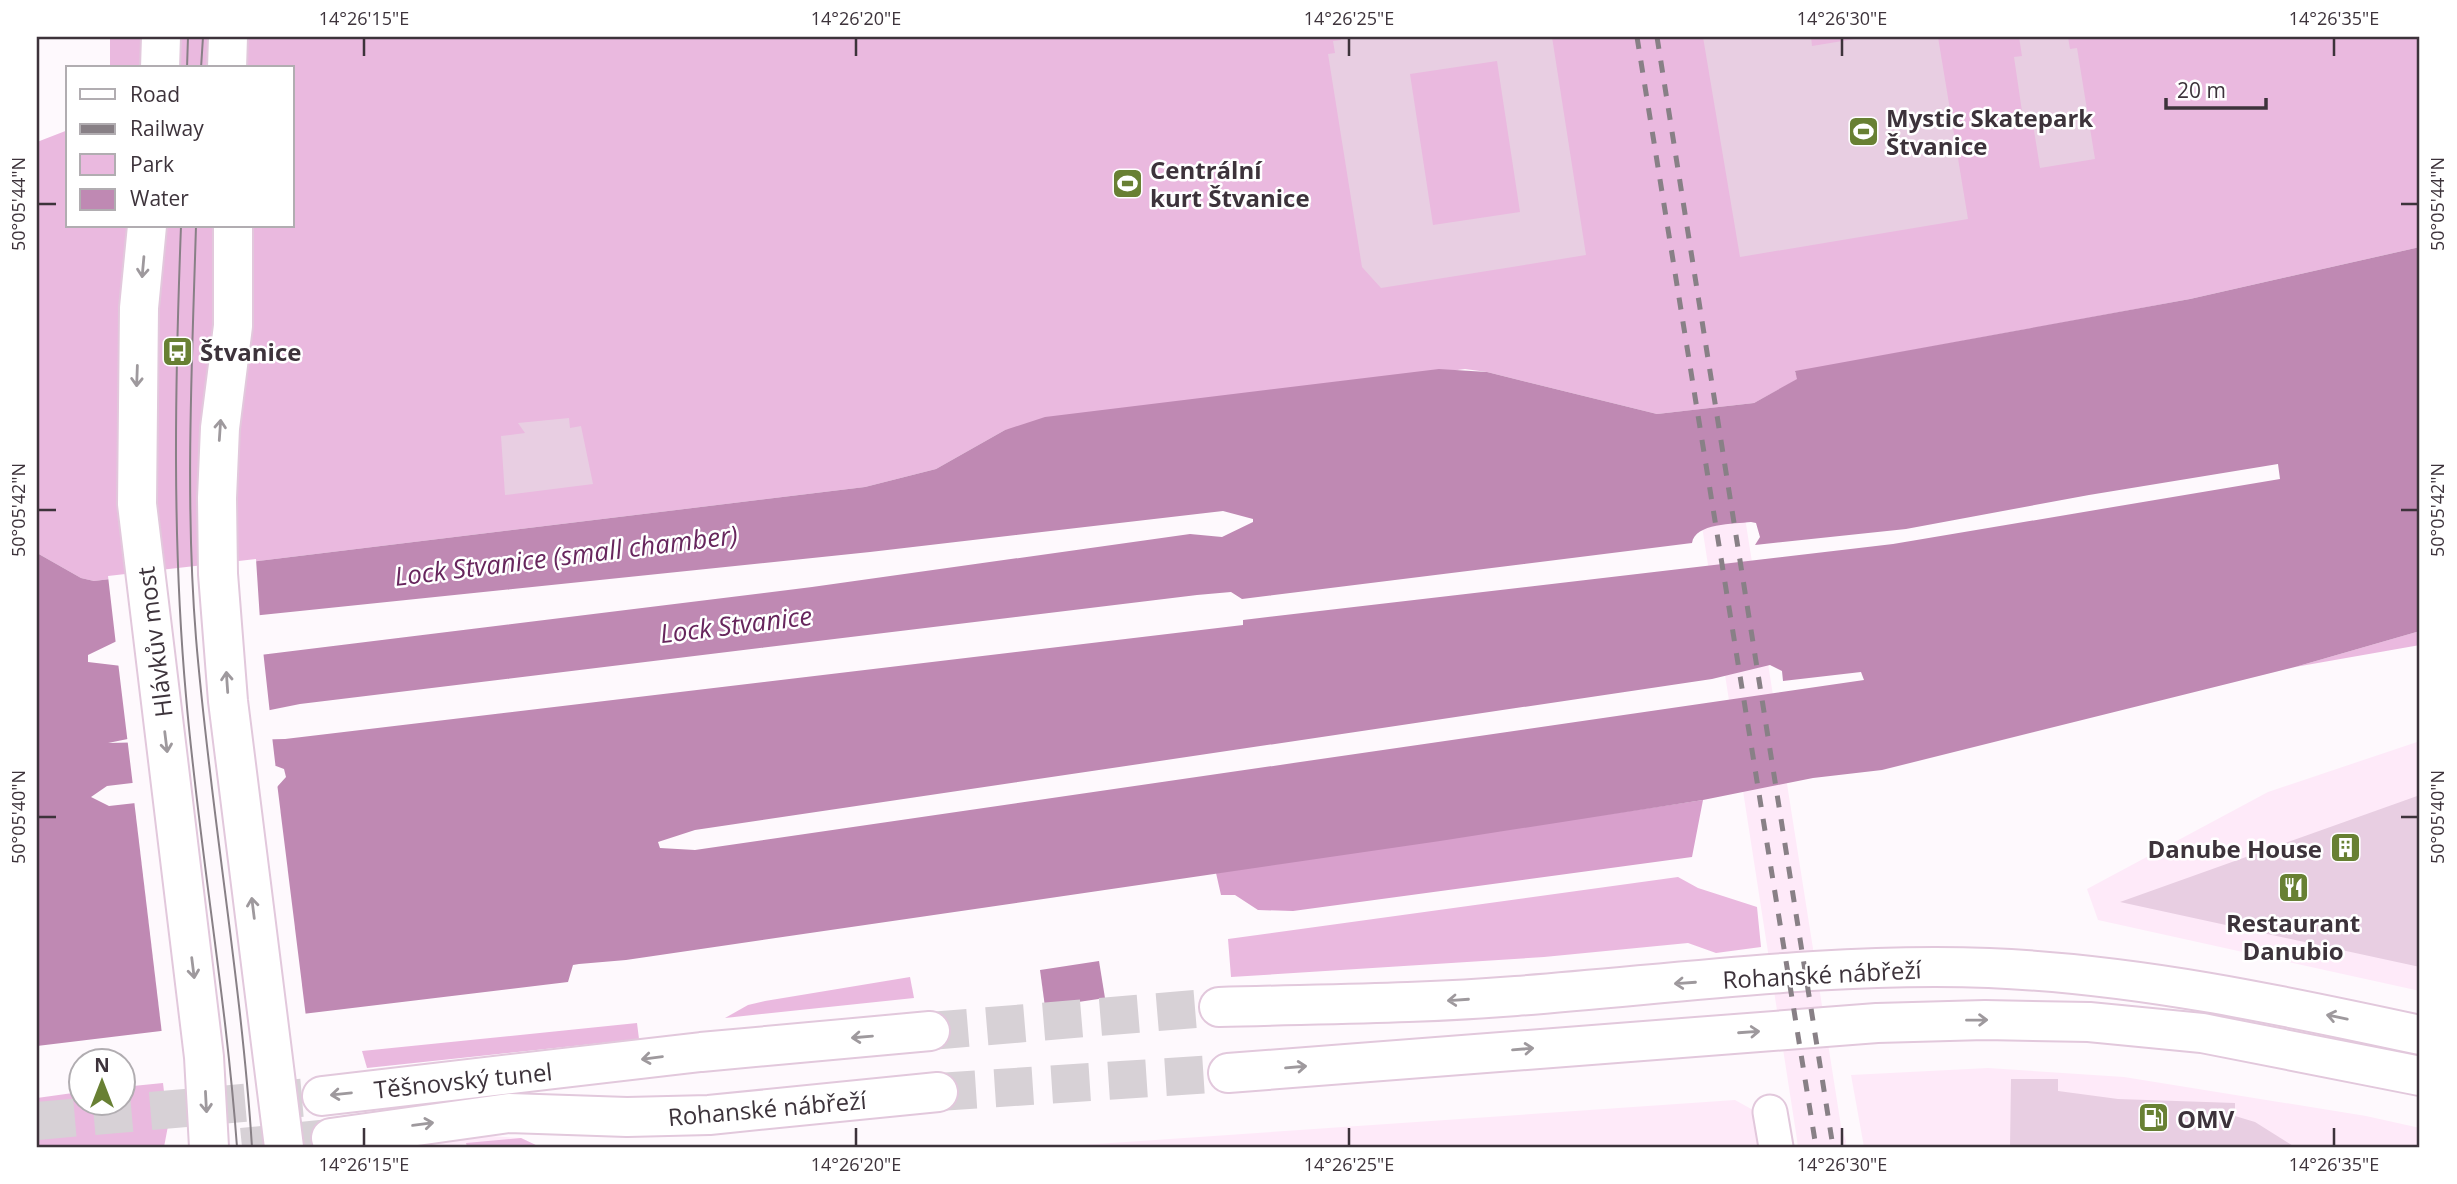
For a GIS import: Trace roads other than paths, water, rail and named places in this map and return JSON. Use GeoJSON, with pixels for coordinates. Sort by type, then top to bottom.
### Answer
{"type":"FeatureCollection","features":[{"type":"Feature","properties":{"kind":"main road"},"geometry":{"type":"LineString","coordinates":[[160,66],[161,37]]}},
{"type":"Feature","properties":{"kind":"main road"},"geometry":{"type":"LineString","coordinates":[[227,66],[228,37]]}},
{"type":"Feature","properties":{"kind":"main road","name":"Hlávkův most"},"geometry":{"type":"LineString","coordinates":[[147,228],[139,308],[136,504],[204,1057],[209,1147]]}},
{"type":"Feature","properties":{"kind":"main road"},"geometry":{"type":"LineString","coordinates":[[234,232],[233,326],[220,428],[218,575],[228,701],[284,1147]]}},
{"type":"Feature","properties":{"kind":"main road","name":"Rohanské nábřeží"},"geometry":{"type":"LineString","coordinates":[[1219,1007],[1443,1001],[1879,968],[1989,968],[2095,976],[2209,990],[2420,1035]]}},
{"type":"Feature","properties":{"kind":"main road"},"geometry":{"type":"LineString","coordinates":[[1228,1073],[1877,1023],[1985,1020],[2089,1022],[2202,1033],[2420,1076]]}},
{"type":"Feature","properties":{"kind":"main road"},"geometry":{"type":"LineString","coordinates":[[613,1132],[603,1065],[701,1052],[930,1031]]}},
{"type":"Feature","properties":{"kind":"main road","name":"Těšnovský tunel"},"geometry":{"type":"LineString","coordinates":[[322,1096],[603,1065]]}},
{"type":"Feature","properties":{"kind":"main road","name":"Rohanské nábřeží"},"geometry":{"type":"LineString","coordinates":[[613,1132],[709,1115],[938,1092]]}},
{"type":"Feature","properties":{"kind":"main road","name":"Těšnovský tunel"},"geometry":{"type":"LineString","coordinates":[[331,1138],[509,1113],[613,1132]]}},
{"type":"Feature","properties":{"kind":"main road"},"geometry":{"type":"LineString","coordinates":[[684,1147],[709,1115]]}},
{"type":"Feature","properties":{"kind":"street"},"geometry":{"type":"LineString","coordinates":[[1770,1112],[1776,1147]]}},
{"type":"Feature","properties":{"kind":"water"},"geometry":{"type":"Polygon","coordinates":[[[2420,247],[2420,631],[2295,667],[1882,770],[1813,778],[1703,800],[1440,841],[626,960],[579,964],[573,965],[568,982],[37,1046],[37,553],[81,578],[94,581],[865,487],[936,469],[1005,430],[1045,417],[1439,369],[1487,372],[1657,414],[1754,403],[1797,379],[1795,371],[2190,299],[2420,247]],[[2278,464],[1906,529],[1755,545],[1760,537],[1756,523],[1726,524],[1700,532],[1692,543],[1242,599],[1231,592],[1197,595],[300,704],[108,743],[285,739],[1243,625],[1243,620],[1893,544],[2280,479],[2278,464]],[[1223,511],[870,552],[146,627],[88,655],[88,662],[147,669],[812,587],[1190,534],[1222,537],[1253,522],[1253,519],[1223,511]],[[1770,665],[1712,679],[695,830],[658,842],[660,848],[695,850],[1864,680],[1861,672],[1783,681],[1782,671],[1770,665]],[[276,766],[107,786],[91,797],[109,806],[277,787],[286,777],[284,769],[276,766]]]}},
{"type":"Feature","properties":{"kind":"water"},"geometry":{"type":"Polygon","coordinates":[[[1099,961],[1105,998],[1045,1007],[1040,970],[1099,961]]]}},
{"type":"Feature","properties":{"kind":"tunnel"},"geometry":{"type":"LineString","coordinates":[[930,1031],[1219,1007]]}},
{"type":"Feature","properties":{"kind":"tunnel"},"geometry":{"type":"LineString","coordinates":[[938,1092],[1228,1073]]}},
{"type":"Feature","properties":{"kind":"tunnel"},"geometry":{"type":"LineString","coordinates":[[37,1121],[322,1096]]}},
{"type":"Feature","properties":{"kind":"tunnel"},"geometry":{"type":"LineString","coordinates":[[242,1147],[331,1138]]}},
{"type":"Feature","properties":{"kind":"tram line"},"geometry":{"type":"LineString","coordinates":[[187,66],[188,37]]}},
{"type":"Feature","properties":{"kind":"tram line"},"geometry":{"type":"LineString","coordinates":[[201,66],[203,37]]}},
{"type":"Feature","properties":{"kind":"tram line"},"geometry":{"type":"LineString","coordinates":[[181,228],[176,461],[178,578],[191,753],[226,1034],[237,1147]]}},
{"type":"Feature","properties":{"kind":"tram line"},"geometry":{"type":"LineString","coordinates":[[196,228],[190,432],[196,638],[241,1020],[252,1147]]}},
{"type":"Feature","properties":{"kind":"railway"},"geometry":{"type":"LineString","coordinates":[[1637,37],[1816,1147]]}},
{"type":"Feature","properties":{"kind":"railway"},"geometry":{"type":"LineString","coordinates":[[1657,37],[1833,1147]]}},
{"type":"Feature","properties":{"kind":"place","name":"Mystic Skatepark Štvanice"},"geometry":{"type":"Point","coordinates":[1863,131]}},
{"type":"Feature","properties":{"kind":"place","name":"Centrální kurt Štvanice"},"geometry":{"type":"Point","coordinates":[1127,183]}},
{"type":"Feature","properties":{"kind":"place","name":"Štvanice"},"geometry":{"type":"Point","coordinates":[177,351]}},
{"type":"Feature","properties":{"kind":"place","name":"Danube House"},"geometry":{"type":"Point","coordinates":[2345,848]}},
{"type":"Feature","properties":{"kind":"place","name":"Restaurant Danubio"},"geometry":{"type":"Point","coordinates":[2293,888]}},
{"type":"Feature","properties":{"kind":"place","name":"OMV"},"geometry":{"type":"Point","coordinates":[2154,1118]}},
{"type":"Feature","properties":{"kind":"water label","name":"Lock Stvanice (small chamber)"},"geometry":{"type":"Point","coordinates":[566,555]}},
{"type":"Feature","properties":{"kind":"water label","name":"Lock Stvanice"},"geometry":{"type":"Point","coordinates":[736,624]}}]}
